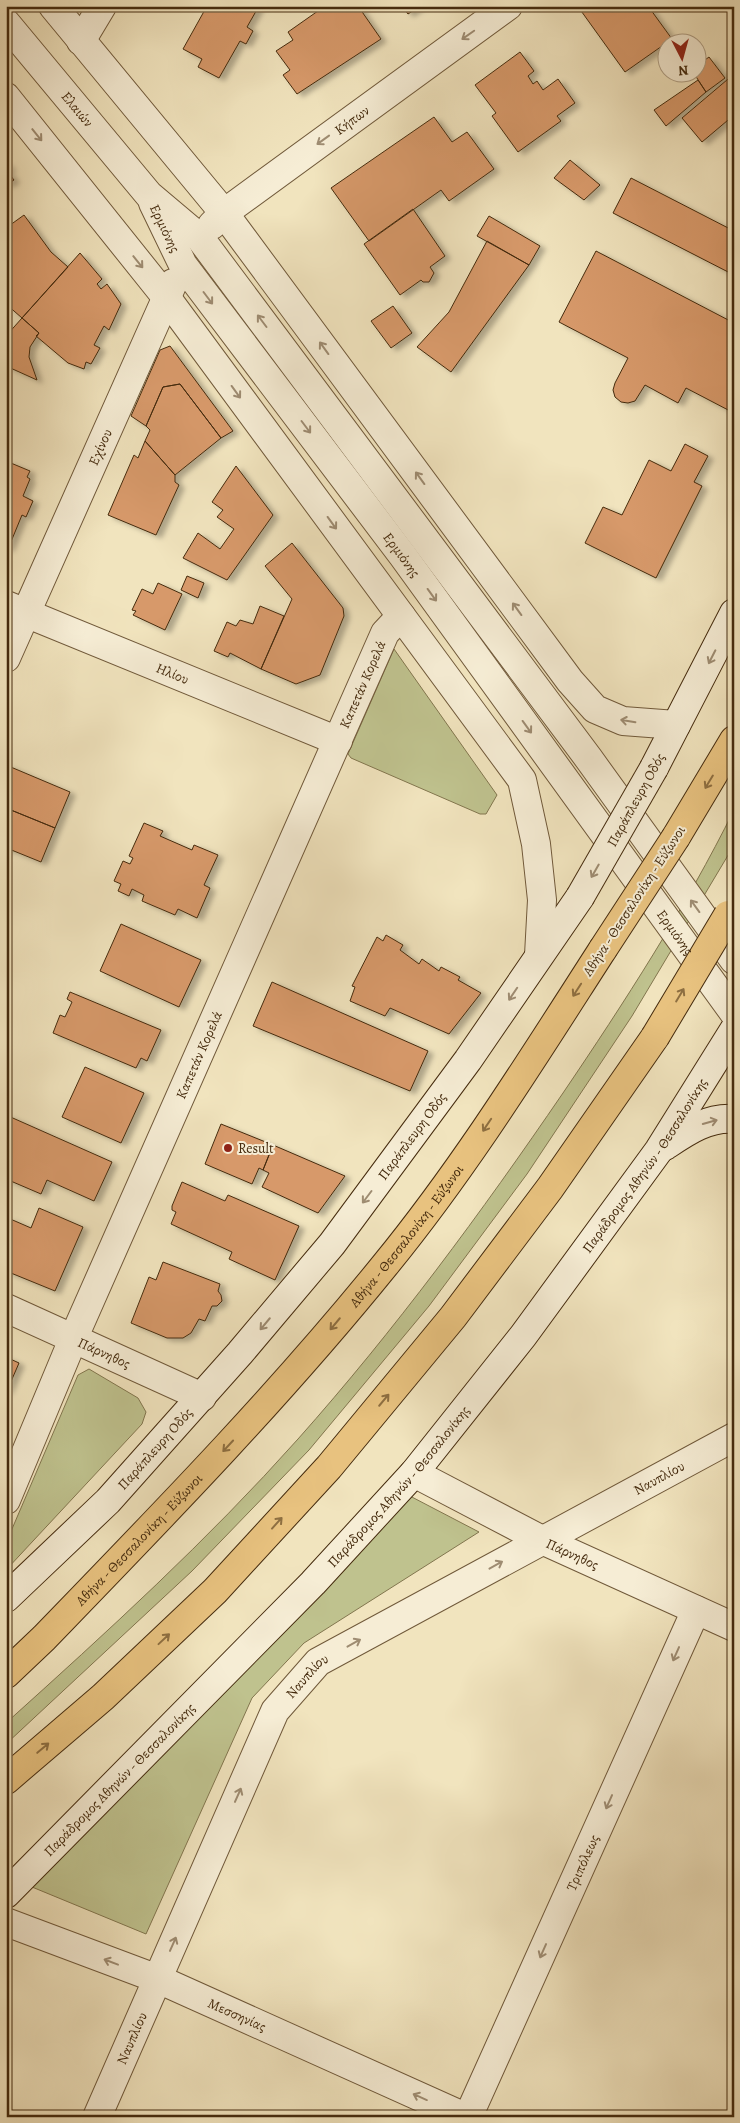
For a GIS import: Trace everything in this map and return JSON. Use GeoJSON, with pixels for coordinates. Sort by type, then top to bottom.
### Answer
{"type":"FeatureCollection","features":[{"type":"Feature","properties":{"kind":"highway","name":"Αθήνα - Θεσσαλονίκη - Εύζωνοι"},"geometry":{"type":"LineString","coordinates":[[6,1674],[44,1638],[261,1412],[386,1264],[473,1146],[604,949],[734,740]]}},
{"type":"Feature","properties":{"kind":"highway"},"geometry":{"type":"LineString","coordinates":[[6,1780],[103,1697],[216,1591],[329,1467],[453,1318],[550,1188],[655,1037],[731,910]]}},
{"type":"Feature","properties":{"kind":"street"},"geometry":{"type":"LineString","coordinates":[[53,6],[224,213],[576,688],[595,709],[623,721],[676,725]]}},
{"type":"Feature","properties":{"kind":"street"},"geometry":{"type":"LineString","coordinates":[[81,41],[102,6]]}},
{"type":"Feature","properties":{"kind":"street","name":"Κήπων"},"geometry":{"type":"LineString","coordinates":[[200,238],[224,213],[508,6]]}},
{"type":"Feature","properties":{"kind":"street","name":"Ελαιών"},"geometry":{"type":"LineString","coordinates":[[6,23],[149,195]]}},
{"type":"Feature","properties":{"kind":"street"},"geometry":{"type":"LineString","coordinates":[[6,97],[166,297],[522,780],[536,844],[542,900],[539,955]]}},
{"type":"Feature","properties":{"kind":"street","name":"Ερμιόνης"},"geometry":{"type":"LineString","coordinates":[[149,195],[200,238],[589,759],[734,960]]}},
{"type":"Feature","properties":{"kind":"street","name":"Ερμιόνης"},"geometry":{"type":"LineString","coordinates":[[149,195],[183,265],[403,556],[734,1013]]}},
{"type":"Feature","properties":{"kind":"street","name":"Εχίνου"},"geometry":{"type":"LineString","coordinates":[[6,658],[16,609],[166,297],[200,238]]}},
{"type":"Feature","properties":{"kind":"street","name":"Ηλίου"},"geometry":{"type":"LineString","coordinates":[[16,609],[338,741]]}},
{"type":"Feature","properties":{"kind":"street","name":"Παράπλευρη Οδός"},"geometry":{"type":"LineString","coordinates":[[6,1598],[108,1501],[202,1397],[332,1244],[468,1060],[580,897],[654,768],[734,613]]}},
{"type":"Feature","properties":{"kind":"street","name":"Καπετάν Κορελά"},"geometry":{"type":"LineString","coordinates":[[6,1500],[74,1337],[384,633],[401,616]]}},
{"type":"Feature","properties":{"kind":"street","name":"Παράδρομος Αθηνών - Θεσσαλονίκης"},"geometry":{"type":"LineString","coordinates":[[6,1894],[306,1590],[414,1473],[523,1336],[659,1150],[734,1030]]}},
{"type":"Feature","properties":{"kind":"street"},"geometry":{"type":"LineString","coordinates":[[659,1150],[690,1130],[710,1121],[734,1119]]}},
{"type":"Feature","properties":{"kind":"street","name":"Πάρνηθος"},"geometry":{"type":"LineString","coordinates":[[6,1308],[74,1337],[202,1397]]}},
{"type":"Feature","properties":{"kind":"street","name":"Ναυπλίου"},"geometry":{"type":"LineString","coordinates":[[97,2117],[275,1710],[318,1662],[734,1437]]}},
{"type":"Feature","properties":{"kind":"street","name":"Πάρνηθος"},"geometry":{"type":"LineString","coordinates":[[414,1473],[542,1540],[734,1627]]}},
{"type":"Feature","properties":{"kind":"street","name":"Τριπόλεως"},"geometry":{"type":"LineString","coordinates":[[466,2117],[696,1610]]}},
{"type":"Feature","properties":{"kind":"street","name":"Μεσσηνίας"},"geometry":{"type":"LineString","coordinates":[[6,1922],[158,1980],[466,2117]]}},
{"type":"Feature","properties":{"kind":"green space"},"geometry":{"type":"Polygon","coordinates":[[[394,649],[497,795],[486,814],[480,814],[351,758],[348,754],[394,649]]]}},
{"type":"Feature","properties":{"kind":"green space"},"geometry":{"type":"Polygon","coordinates":[[[734,810],[734,845],[632,1016],[527,1174],[429,1306],[309,1450],[192,1571],[6,1744],[6,1723],[119,1620],[229,1513],[334,1398],[403,1313],[501,1182],[609,1024],[675,918],[734,810]]]}},
{"type":"Feature","properties":{"kind":"green space"},"geometry":{"type":"Polygon","coordinates":[[[89,1369],[138,1398],[146,1412],[142,1424],[6,1570],[6,1543],[78,1375],[89,1369]]]}},
{"type":"Feature","properties":{"kind":"green space"},"geometry":{"type":"Polygon","coordinates":[[[408,1495],[479,1532],[304,1643],[252,1698],[146,1934],[32,1887],[408,1495]]]}},
{"type":"Feature","properties":{"kind":"building"},"geometry":{"type":"Polygon","coordinates":[[[207,6],[259,6],[247,27],[253,31],[246,44],[240,41],[219,78],[198,67],[202,59],[183,49],[207,6]]]}},
{"type":"Feature","properties":{"kind":"building"},"geometry":{"type":"Polygon","coordinates":[[[325,6],[358,6],[381,39],[297,94],[283,75],[290,70],[276,51],[293,40],[288,32],[325,6]]]}},
{"type":"Feature","properties":{"kind":"building"},"geometry":{"type":"Polygon","coordinates":[[[402,6],[420,6],[408,14],[402,6]]]}},
{"type":"Feature","properties":{"kind":"building"},"geometry":{"type":"Polygon","coordinates":[[[581,6],[648,6],[667,32],[658,32],[658,49],[625,72],[579,8],[581,6]]]}},
{"type":"Feature","properties":{"kind":"building"},"geometry":{"type":"Polygon","coordinates":[[[520,52],[534,71],[528,76],[533,84],[537,81],[543,90],[558,79],[575,103],[557,116],[561,121],[518,152],[492,116],[496,113],[475,85],[520,52]]]}},
{"type":"Feature","properties":{"kind":"building"},"geometry":{"type":"Polygon","coordinates":[[[708,58],[725,78],[706,92],[700,82],[708,82],[708,58]]]}},
{"type":"Feature","properties":{"kind":"building"},"geometry":{"type":"Polygon","coordinates":[[[734,74],[734,115],[702,142],[682,118],[734,74]]]}},
{"type":"Feature","properties":{"kind":"building"},"geometry":{"type":"Polygon","coordinates":[[[695,82],[699,82],[706,92],[666,126],[654,110],[695,82]]]}},
{"type":"Feature","properties":{"kind":"building"},"geometry":{"type":"Polygon","coordinates":[[[434,117],[452,142],[467,132],[494,169],[449,201],[441,190],[369,241],[331,188],[434,117]]]}},
{"type":"Feature","properties":{"kind":"building"},"geometry":{"type":"Polygon","coordinates":[[[570,160],[600,185],[584,200],[554,178],[570,160]]]}},
{"type":"Feature","properties":{"kind":"building"},"geometry":{"type":"Polygon","coordinates":[[[6,162],[10,168],[7,171],[14,180],[6,185],[6,162]]]}},
{"type":"Feature","properties":{"kind":"building"},"geometry":{"type":"Polygon","coordinates":[[[631,178],[734,231],[734,275],[613,213],[631,178]]]}},
{"type":"Feature","properties":{"kind":"building"},"geometry":{"type":"Polygon","coordinates":[[[413,209],[445,256],[430,267],[434,273],[429,282],[421,280],[400,295],[364,244],[413,209]]]}},
{"type":"Feature","properties":{"kind":"building"},"geometry":{"type":"Polygon","coordinates":[[[24,215],[51,252],[68,267],[22,318],[6,304],[6,228],[24,215]]]}},
{"type":"Feature","properties":{"kind":"building"},"geometry":{"type":"Polygon","coordinates":[[[489,216],[540,246],[529,265],[477,236],[489,216]]]}},
{"type":"Feature","properties":{"kind":"building"},"geometry":{"type":"Polygon","coordinates":[[[487,241],[529,265],[451,372],[417,347],[449,312],[487,241]]]}},
{"type":"Feature","properties":{"kind":"building"},"geometry":{"type":"Polygon","coordinates":[[[596,251],[734,323],[734,408],[732,412],[686,388],[678,403],[645,385],[635,401],[621,402],[615,397],[613,390],[615,383],[628,358],[559,322],[596,251]]]}},
{"type":"Feature","properties":{"kind":"building"},"geometry":{"type":"Polygon","coordinates":[[[80,253],[102,279],[97,284],[101,289],[107,284],[121,304],[109,330],[104,326],[94,345],[100,348],[91,364],[86,362],[84,369],[68,363],[36,336],[39,333],[22,318],[80,253]]]}},
{"type":"Feature","properties":{"kind":"building"},"geometry":{"type":"Polygon","coordinates":[[[393,306],[412,333],[391,348],[371,321],[393,306]]]}},
{"type":"Feature","properties":{"kind":"building"},"geometry":{"type":"Polygon","coordinates":[[[22,318],[39,333],[30,347],[29,357],[37,380],[6,366],[6,336],[22,318]]]}},
{"type":"Feature","properties":{"kind":"building"},"geometry":{"type":"Polygon","coordinates":[[[170,346],[233,431],[221,438],[180,384],[163,387],[146,426],[131,416],[160,350],[170,346]]]}},
{"type":"Feature","properties":{"kind":"building"},"geometry":{"type":"Polygon","coordinates":[[[180,384],[221,438],[175,475],[145,441],[150,430],[146,426],[163,387],[180,384]]]}},
{"type":"Feature","properties":{"kind":"building"},"geometry":{"type":"Polygon","coordinates":[[[145,441],[175,475],[175,482],[179,485],[156,535],[108,515],[134,455],[138,458],[145,441]]]}},
{"type":"Feature","properties":{"kind":"building"},"geometry":{"type":"Polygon","coordinates":[[[685,444],[708,456],[694,482],[702,486],[656,578],[585,543],[603,507],[622,515],[649,460],[671,471],[685,444]]]}},
{"type":"Feature","properties":{"kind":"building"},"geometry":{"type":"Polygon","coordinates":[[[6,461],[30,471],[27,477],[30,479],[23,496],[33,501],[26,517],[22,515],[8,549],[6,548],[6,461]]]}},
{"type":"Feature","properties":{"kind":"building"},"geometry":{"type":"Polygon","coordinates":[[[236,466],[273,515],[227,580],[183,558],[198,533],[220,549],[234,529],[217,517],[223,510],[212,502],[236,466]]]}},
{"type":"Feature","properties":{"kind":"building"},"geometry":{"type":"Polygon","coordinates":[[[292,543],[343,608],[344,616],[320,675],[296,684],[261,669],[292,599],[265,566],[292,543]]]}},
{"type":"Feature","properties":{"kind":"building"},"geometry":{"type":"Polygon","coordinates":[[[187,576],[204,583],[198,598],[181,590],[187,576]]]}},
{"type":"Feature","properties":{"kind":"building"},"geometry":{"type":"Polygon","coordinates":[[[158,583],[182,594],[165,630],[133,615],[136,611],[132,610],[142,589],[153,594],[158,583]]]}},
{"type":"Feature","properties":{"kind":"building"},"geometry":{"type":"Polygon","coordinates":[[[260,606],[284,616],[261,669],[230,653],[228,657],[214,651],[227,622],[236,626],[240,620],[253,624],[260,606]]]}},
{"type":"Feature","properties":{"kind":"building"},"geometry":{"type":"Polygon","coordinates":[[[6,765],[70,792],[55,828],[6,808],[6,765]]]}},
{"type":"Feature","properties":{"kind":"building"},"geometry":{"type":"Polygon","coordinates":[[[6,808],[55,828],[41,862],[9,849],[6,851],[6,808]]]}},
{"type":"Feature","properties":{"kind":"building"},"geometry":{"type":"Polygon","coordinates":[[[144,823],[163,831],[160,836],[192,850],[194,845],[218,855],[204,885],[210,888],[197,918],[178,909],[175,915],[142,901],[144,895],[132,889],[129,896],[118,891],[121,884],[114,881],[123,861],[130,864],[133,858],[129,856],[144,823]]]}},
{"type":"Feature","properties":{"kind":"building"},"geometry":{"type":"Polygon","coordinates":[[[121,924],[201,960],[179,1007],[100,971],[121,924]]]}},
{"type":"Feature","properties":{"kind":"building"},"geometry":{"type":"Polygon","coordinates":[[[386,935],[403,945],[400,950],[419,964],[422,959],[439,971],[441,967],[460,977],[458,980],[481,993],[449,1034],[390,1008],[385,1016],[350,1001],[355,987],[352,986],[377,937],[383,941],[386,935]]]}},
{"type":"Feature","properties":{"kind":"building"},"geometry":{"type":"Polygon","coordinates":[[[272,982],[428,1051],[410,1091],[253,1026],[272,982]]]}},
{"type":"Feature","properties":{"kind":"building"},"geometry":{"type":"Polygon","coordinates":[[[70,992],[161,1030],[147,1061],[141,1058],[136,1068],[53,1033],[60,1015],[65,1017],[72,1002],[67,999],[70,992]]]}},
{"type":"Feature","properties":{"kind":"building"},"geometry":{"type":"Polygon","coordinates":[[[85,1067],[144,1093],[121,1143],[62,1117],[85,1067]]]}},
{"type":"Feature","properties":{"kind":"building"},"geometry":{"type":"Polygon","coordinates":[[[6,1115],[112,1162],[94,1201],[47,1180],[41,1194],[6,1179],[11,1164],[6,1161],[6,1115]]]}},
{"type":"Feature","properties":{"kind":"building"},"geometry":{"type":"Polygon","coordinates":[[[221,1124],[273,1145],[263,1170],[259,1168],[252,1184],[205,1164],[221,1124]]]}},
{"type":"Feature","properties":{"kind":"building"},"geometry":{"type":"Polygon","coordinates":[[[273,1145],[345,1176],[318,1213],[262,1187],[269,1173],[263,1170],[273,1145]]]}},
{"type":"Feature","properties":{"kind":"building"},"geometry":{"type":"Polygon","coordinates":[[[182,1182],[225,1201],[228,1195],[299,1226],[275,1280],[229,1259],[232,1252],[171,1224],[176,1212],[172,1210],[172,1206],[182,1182]]]}},
{"type":"Feature","properties":{"kind":"building"},"geometry":{"type":"Polygon","coordinates":[[[39,1208],[83,1227],[55,1291],[6,1271],[8,1218],[31,1228],[39,1208]]]}},
{"type":"Feature","properties":{"kind":"building"},"geometry":{"type":"Polygon","coordinates":[[[163,1262],[220,1284],[218,1291],[222,1301],[217,1306],[212,1306],[205,1321],[199,1319],[191,1333],[183,1338],[167,1338],[131,1323],[149,1277],[156,1280],[163,1262]]]}},
{"type":"Feature","properties":{"kind":"building"},"geometry":{"type":"Polygon","coordinates":[[[6,1357],[19,1363],[6,1393],[6,1357]]]}},
{"type":"Feature","properties":{"kind":"place","name":"Result"},"geometry":{"type":"Point","coordinates":[228,1148]}}]}
